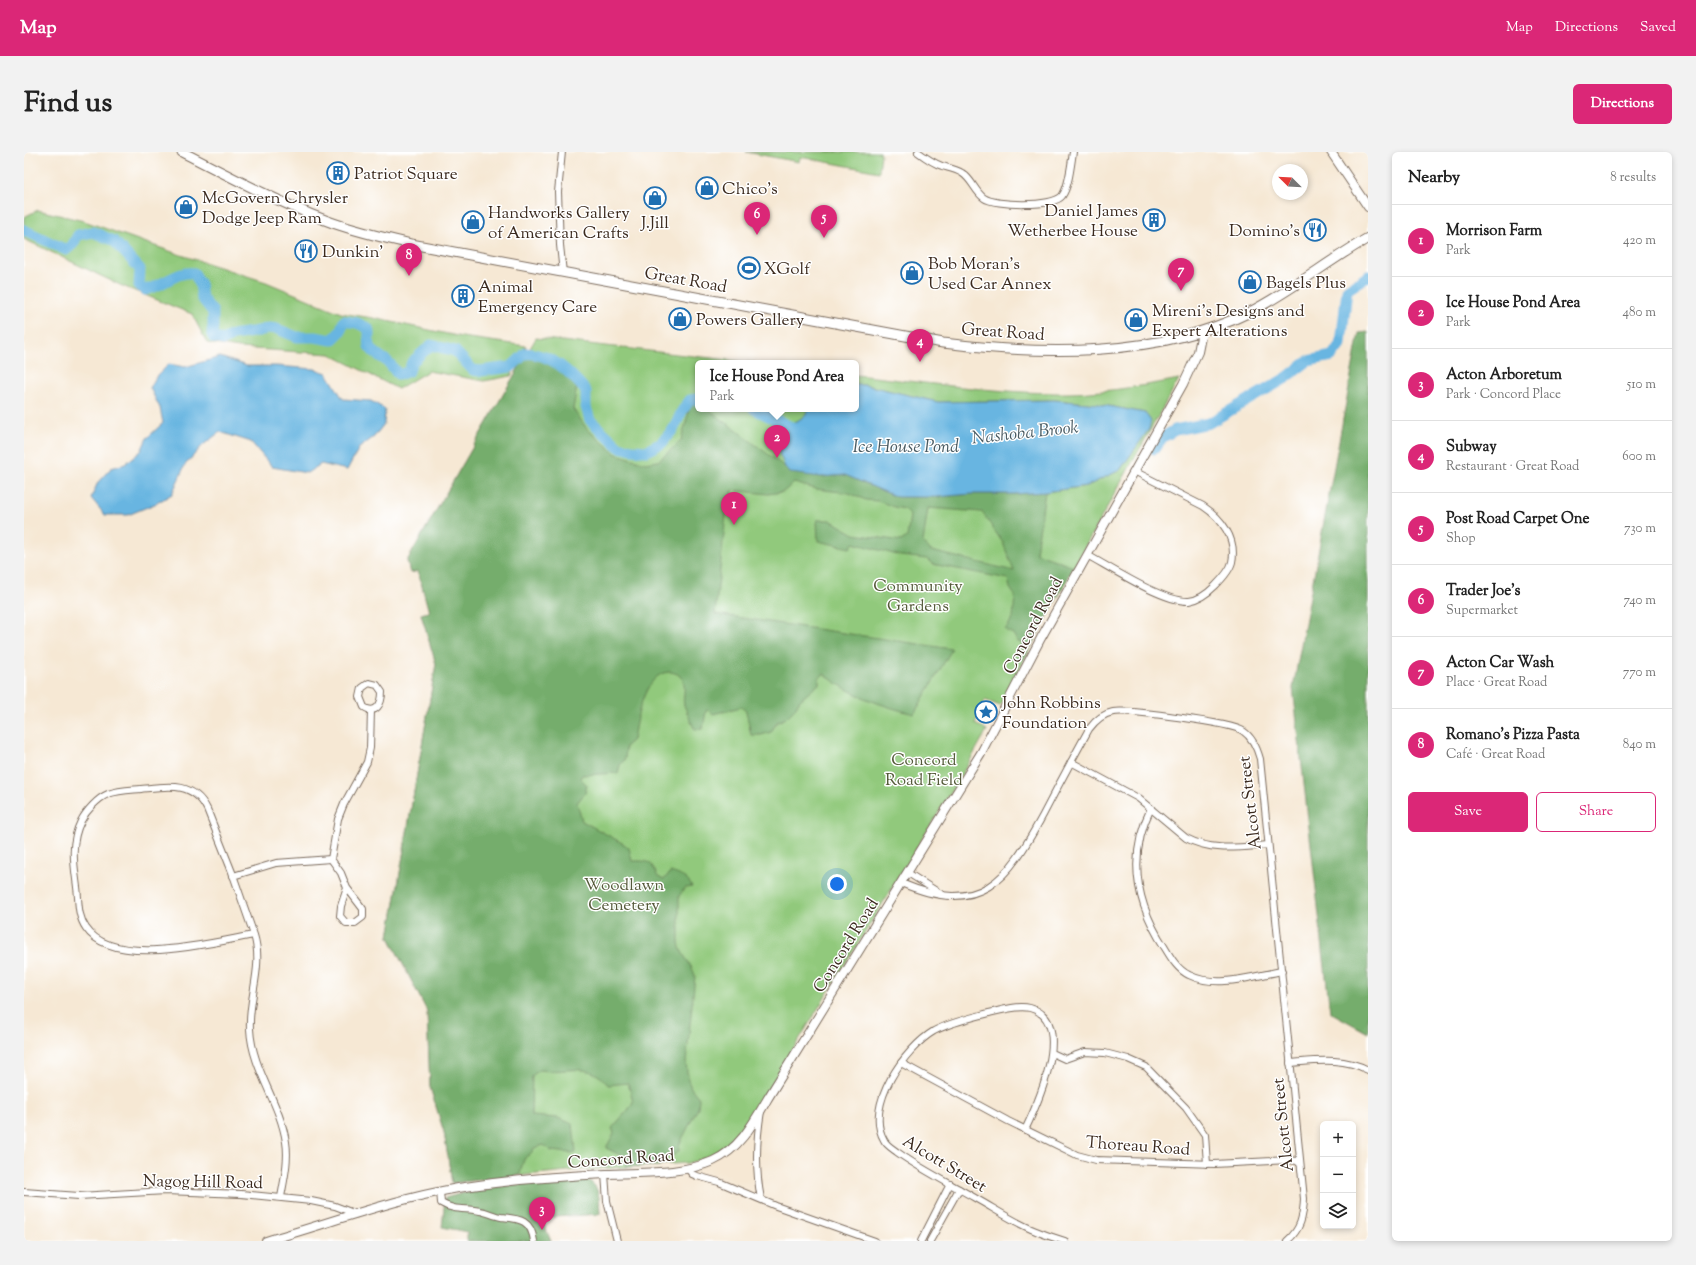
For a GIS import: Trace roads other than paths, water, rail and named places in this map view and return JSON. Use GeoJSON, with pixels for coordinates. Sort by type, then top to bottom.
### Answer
{"type":"FeatureCollection","features":[{"type":"Feature","properties":{"kind":"main road","name":"Great Road"},"geometry":{"type":"LineString","coordinates":[[182,152],[287,204],[327,221],[410,244],[943,343],[985,348],[1048,351],[1105,349],[1166,340],[1202,332],[1269,302],[1368,238]]}},
{"type":"Feature","properties":{"kind":"street"},"geometry":{"type":"LineString","coordinates":[[562,152],[558,192],[560,245],[563,273]]}},
{"type":"Feature","properties":{"kind":"street"},"geometry":{"type":"LineString","coordinates":[[918,152],[936,164],[962,172],[982,197],[990,201],[1042,204],[1059,199],[1066,188],[1073,152]]}},
{"type":"Feature","properties":{"kind":"street"},"geometry":{"type":"LineString","coordinates":[[1331,152],[1368,207]]}},
{"type":"Feature","properties":{"kind":"street","name":"Concord Road"},"geometry":{"type":"LineString","coordinates":[[266,1241],[386,1204],[440,1191],[480,1185],[605,1174],[664,1172],[688,1169],[712,1161],[730,1150],[746,1133],[762,1109],[847,968],[902,883],[981,753],[1087,555],[1189,373],[1198,352],[1202,332]]}},
{"type":"Feature","properties":{"kind":"street"},"geometry":{"type":"LineString","coordinates":[[1087,555],[1163,595],[1189,601],[1202,597],[1211,590],[1223,578],[1232,562],[1232,543],[1226,528],[1213,513],[1175,491],[1134,471]]}},
{"type":"Feature","properties":{"kind":"street"},"geometry":{"type":"LineString","coordinates":[[372,683],[379,687],[382,692],[381,700],[377,708],[371,710],[362,704],[360,693],[364,686],[372,683]]}},
{"type":"Feature","properties":{"kind":"street"},"geometry":{"type":"LineString","coordinates":[[347,888],[341,906],[340,916],[346,923],[355,923],[363,917],[364,911],[347,888],[341,873],[331,859],[338,819],[344,804],[362,774],[367,762],[370,742],[371,710]]}},
{"type":"Feature","properties":{"kind":"street","name":"Alcott Street"},"geometry":{"type":"LineString","coordinates":[[902,883],[923,892],[946,896],[962,896],[979,891],[1005,874],[1029,841],[1092,725],[1101,717],[1112,712],[1194,720],[1235,727],[1243,731],[1254,743],[1258,750],[1260,759],[1282,971],[1299,1163],[1304,1199],[1304,1213],[1302,1222],[1297,1230],[1286,1241]]}},
{"type":"Feature","properties":{"kind":"street"},"geometry":{"type":"LineString","coordinates":[[1071,762],[1121,788],[1151,808],[1186,838],[1204,846],[1217,848],[1268,845]]}},
{"type":"Feature","properties":{"kind":"street"},"geometry":{"type":"LineString","coordinates":[[254,935],[176,949],[154,951],[126,949],[113,946],[97,939],[86,928],[79,912],[74,860],[74,839],[81,820],[107,794],[124,790],[175,786],[187,789],[202,800],[217,833],[254,935],[256,942],[257,965],[250,1005],[250,1030],[255,1058],[277,1110],[285,1134],[287,1153],[281,1197]]}},
{"type":"Feature","properties":{"kind":"street"},"geometry":{"type":"LineString","coordinates":[[1151,808],[1143,824],[1138,848],[1136,875],[1143,905],[1149,920],[1158,938],[1180,969],[1188,975],[1201,979],[1222,982],[1282,971]]}},
{"type":"Feature","properties":{"kind":"street"},"geometry":{"type":"LineString","coordinates":[[232,876],[276,863],[331,859]]}},
{"type":"Feature","properties":{"kind":"street"},"geometry":{"type":"LineString","coordinates":[[908,872],[931,889],[946,896]]}},
{"type":"Feature","properties":{"kind":"street","name":"Alcott Street"},"geometry":{"type":"LineString","coordinates":[[1025,1130],[1037,1105],[1052,1053],[1052,1036],[1045,1018],[1038,1011],[1030,1008],[1016,1008],[945,1026],[923,1039],[901,1063],[887,1086],[881,1102],[878,1121],[884,1140],[907,1159],[1035,1231],[1065,1241]]}},
{"type":"Feature","properties":{"kind":"street"},"geometry":{"type":"LineString","coordinates":[[1052,1053],[1065,1059],[1085,1052],[1105,1053],[1128,1059],[1146,1067],[1186,1108],[1205,1135],[1207,1164]]}},
{"type":"Feature","properties":{"kind":"street"},"geometry":{"type":"LineString","coordinates":[[1290,1063],[1341,1061],[1360,1066],[1368,1070]]}},
{"type":"Feature","properties":{"kind":"street","name":"Thoreau Road"},"geometry":{"type":"LineString","coordinates":[[901,1063],[1025,1130],[1077,1155],[1096,1160],[1207,1164],[1289,1160],[1299,1163]]}},
{"type":"Feature","properties":{"kind":"street"},"geometry":{"type":"LineString","coordinates":[[761,1199],[756,1176],[756,1150],[762,1109]]}},
{"type":"Feature","properties":{"kind":"street"},"geometry":{"type":"LineString","coordinates":[[688,1169],[694,1175],[719,1182],[875,1241]]}},
{"type":"Feature","properties":{"kind":"street"},"geometry":{"type":"LineString","coordinates":[[605,1174],[607,1201],[616,1241]]}},
{"type":"Feature","properties":{"kind":"street"},"geometry":{"type":"LineString","coordinates":[[921,1241],[950,1184]]}},
{"type":"Feature","properties":{"kind":"street"},"geometry":{"type":"LineString","coordinates":[[930,1241],[959,1189]]}},
{"type":"Feature","properties":{"kind":"street","name":"Nagog Hill Road"},"geometry":{"type":"LineString","coordinates":[[24,1192],[79,1196],[166,1191],[281,1197],[336,1206],[356,1214]]}},
{"type":"Feature","properties":{"kind":"street"},"geometry":{"type":"LineString","coordinates":[[440,1191],[441,1203],[452,1208],[481,1211],[522,1220],[531,1230],[534,1241]]}},
{"type":"Feature","properties":{"kind":"water"},"geometry":{"type":"Polygon","coordinates":[[[220,357],[247,366],[276,366],[315,369],[327,373],[343,399],[371,401],[385,409],[384,424],[374,437],[359,448],[347,470],[321,464],[307,473],[272,467],[251,442],[220,432],[203,445],[185,465],[172,494],[157,503],[128,515],[105,515],[91,498],[98,482],[111,468],[125,464],[141,451],[147,438],[163,423],[160,408],[150,388],[156,377],[169,364],[185,367],[220,357]]]}},
{"type":"Feature","properties":{"kind":"water","name":"Ice House Pond"},"geometry":{"type":"Polygon","coordinates":[[[859,385],[865,385],[938,402],[1054,400],[1098,404],[1145,413],[1151,421],[1149,429],[1120,470],[1087,486],[1045,492],[1014,494],[897,497],[845,475],[821,477],[790,473],[785,467],[779,453],[789,426],[805,416],[807,412],[859,412],[859,385]]]}},
{"type":"Feature","properties":{"kind":"waterway","name":"Nashoba Brook"},"geometry":{"type":"LineString","coordinates":[[24,230],[66,250],[73,244],[78,235],[93,232],[114,241],[140,269],[139,286],[145,290],[157,286],[176,276],[194,273],[200,284],[202,298],[213,312],[212,334],[214,338],[223,340],[233,335],[269,328],[277,329],[297,337],[315,337],[332,340],[340,332],[344,321],[357,323],[368,328],[369,346],[371,349],[389,363],[399,375],[409,371],[412,362],[431,345],[455,351],[473,370],[480,371],[511,367],[526,353],[536,354],[560,365],[586,391],[586,407],[590,420],[619,447],[646,451],[662,443],[674,428],[682,411],[690,400],[695,399]]}},
{"type":"Feature","properties":{"kind":"waterway","name":"Nashoba Brook"},"geometry":{"type":"LineString","coordinates":[[1154,449],[1163,437],[1175,430],[1209,423],[1286,378],[1308,361],[1332,356],[1341,344],[1347,290],[1368,276]]}},
{"type":"Feature","properties":{"kind":"waterway","name":"Nashoba Brook"},"geometry":{"type":"LineString","coordinates":[[760,412],[789,426],[803,430]]}},
{"type":"Feature","properties":{"kind":"place","name":"Patriot Square"},"geometry":{"type":"Point","coordinates":[338,173]}},
{"type":"Feature","properties":{"kind":"place","name":"Chico's"},"geometry":{"type":"Point","coordinates":[707,188]}},
{"type":"Feature","properties":{"kind":"place","name":"J.Jill"},"geometry":{"type":"Point","coordinates":[655,198]}},
{"type":"Feature","properties":{"kind":"place","name":"McGovern Chrysler Dodge Jeep Ram"},"geometry":{"type":"Point","coordinates":[186,207]}},
{"type":"Feature","properties":{"kind":"place","name":"Daniel James Wetherbee House"},"geometry":{"type":"Point","coordinates":[1154,220]}},
{"type":"Feature","properties":{"kind":"place","name":"Handworks Gallery of American Crafts"},"geometry":{"type":"Point","coordinates":[473,222]}},
{"type":"Feature","properties":{"kind":"place","name":"Domino's"},"geometry":{"type":"Point","coordinates":[1315,230]}},
{"type":"Feature","properties":{"kind":"place","name":"Trader Joe's"},"geometry":{"type":"Point","coordinates":[757,235]}},
{"type":"Feature","properties":{"kind":"place","name":"Post Road Carpet One"},"geometry":{"type":"Point","coordinates":[824,238]}},
{"type":"Feature","properties":{"kind":"place","name":"Dunkin'"},"geometry":{"type":"Point","coordinates":[306,251]}},
{"type":"Feature","properties":{"kind":"place","name":"XGolf"},"geometry":{"type":"Point","coordinates":[749,268]}},
{"type":"Feature","properties":{"kind":"place","name":"Bob Moran's Used Car Annex"},"geometry":{"type":"Point","coordinates":[912,273]}},
{"type":"Feature","properties":{"kind":"place","name":"Romano's Pizza Pasta"},"geometry":{"type":"Point","coordinates":[409,276]}},
{"type":"Feature","properties":{"kind":"place","name":"Bagels Plus"},"geometry":{"type":"Point","coordinates":[1250,282]}},
{"type":"Feature","properties":{"kind":"place","name":"Acton Car Wash"},"geometry":{"type":"Point","coordinates":[1181,291]}},
{"type":"Feature","properties":{"kind":"place","name":"Animal Emergency Care"},"geometry":{"type":"Point","coordinates":[463,296]}},
{"type":"Feature","properties":{"kind":"place","name":"Powers Gallery"},"geometry":{"type":"Point","coordinates":[680,319]}},
{"type":"Feature","properties":{"kind":"place","name":"Mireni's Designs and Expert Alterations"},"geometry":{"type":"Point","coordinates":[1136,320]}},
{"type":"Feature","properties":{"kind":"place","name":"Subway"},"geometry":{"type":"Point","coordinates":[920,362]}},
{"type":"Feature","properties":{"kind":"place","name":"Ice House Pond Area"},"geometry":{"type":"Point","coordinates":[777,458]}},
{"type":"Feature","properties":{"kind":"place","name":"Morrison Farm"},"geometry":{"type":"Point","coordinates":[734,525]}},
{"type":"Feature","properties":{"kind":"place","name":"John Robbins Foundation"},"geometry":{"type":"Point","coordinates":[986,712]}},
{"type":"Feature","properties":{"kind":"place","name":"Acton Arboretum"},"geometry":{"type":"Point","coordinates":[542,1230]}},
{"type":"Feature","properties":{"kind":"park label","name":"Community Gardens"},"geometry":{"type":"Point","coordinates":[918,595]}},
{"type":"Feature","properties":{"kind":"park label","name":"Concord Road Field"},"geometry":{"type":"Point","coordinates":[924,769]}},
{"type":"Feature","properties":{"kind":"park label","name":"Woodlawn Cemetery"},"geometry":{"type":"Point","coordinates":[624,894]}}]}
